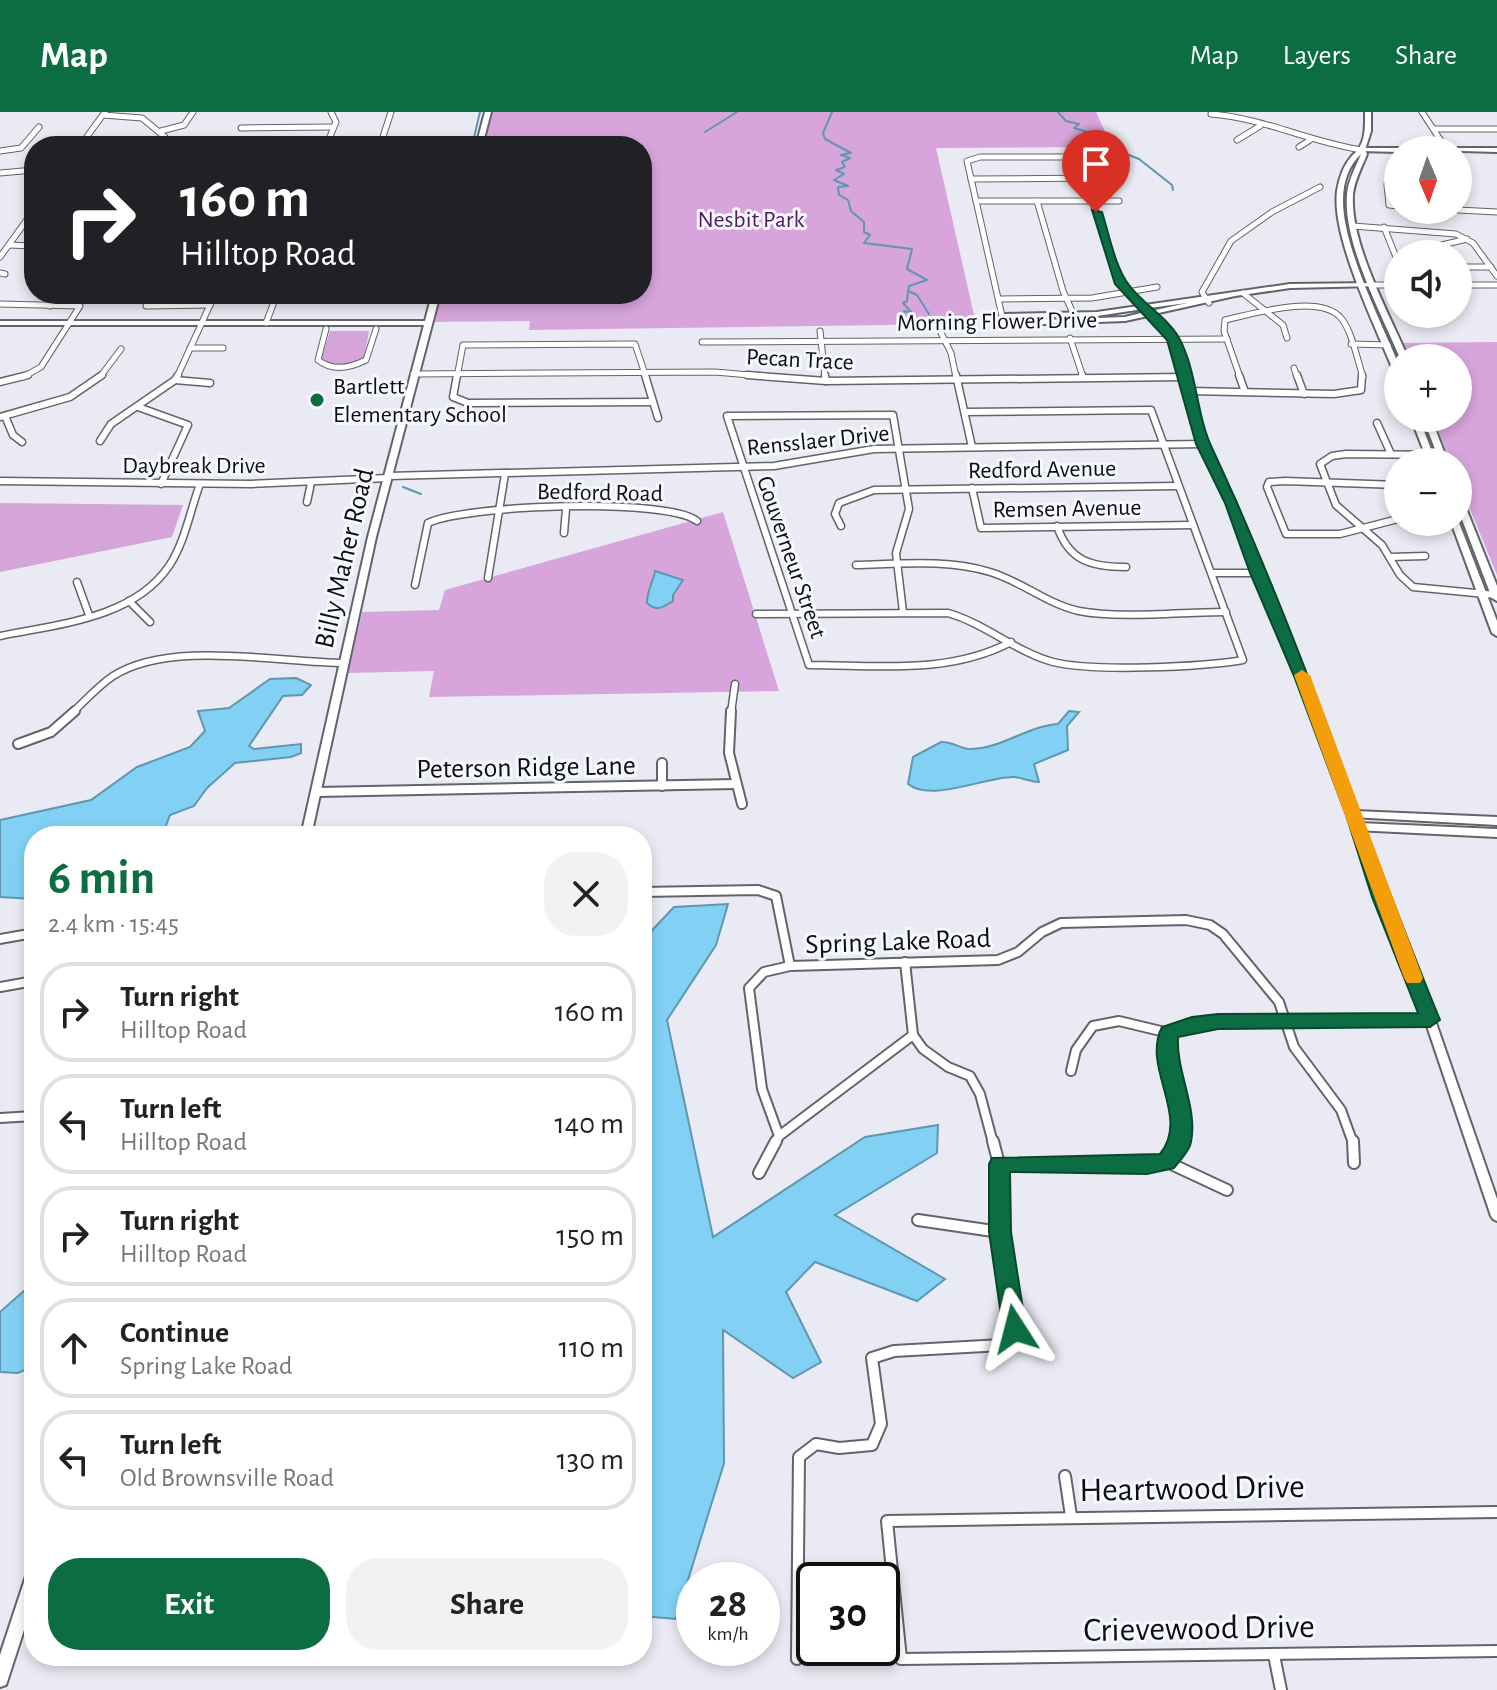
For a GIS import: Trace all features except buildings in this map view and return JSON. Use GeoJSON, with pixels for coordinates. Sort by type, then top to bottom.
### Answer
{"type":"FeatureCollection","features":[{"type":"Feature","properties":{"kind":"main road"},"geometry":{"type":"LineString","coordinates":[[482,136],[488,112]]}},
{"type":"Feature","properties":{"kind":"main road"},"geometry":{"type":"LineString","coordinates":[[1368,112],[1364,154],[1350,194],[1353,226],[1398,344]]}},
{"type":"Feature","properties":{"kind":"main road"},"geometry":{"type":"LineString","coordinates":[[1362,150],[1356,153],[1345,175],[1340,201],[1364,284],[1388,344]]}},
{"type":"Feature","properties":{"kind":"main road","name":"Billy Maher Road"},"geometry":{"type":"LineString","coordinates":[[308,826],[388,477],[433,304]]}},
{"type":"Feature","properties":{"kind":"main road"},"geometry":{"type":"LineString","coordinates":[[0,323],[68,327]]}},
{"type":"Feature","properties":{"kind":"main road"},"geometry":{"type":"LineString","coordinates":[[200,326],[266,323],[333,327]]}},
{"type":"Feature","properties":{"kind":"main road"},"geometry":{"type":"LineString","coordinates":[[0,330],[425,326]]}},
{"type":"Feature","properties":{"kind":"main road"},"geometry":{"type":"LineString","coordinates":[[1472,534],[1496,596]]}},
{"type":"Feature","properties":{"kind":"main road"},"geometry":{"type":"LineString","coordinates":[[1460,536],[1497,633]]}},
{"type":"Feature","properties":{"kind":"main road"},"geometry":{"type":"LineString","coordinates":[[1355,815],[1497,821]]}},
{"type":"Feature","properties":{"kind":"main road"},"geometry":{"type":"LineString","coordinates":[[1359,827],[1497,833]]}},
{"type":"Feature","properties":{"kind":"main road"},"geometry":{"type":"LineString","coordinates":[[0,1679],[24,1606]]}},
{"type":"Feature","properties":{"kind":"street"},"geometry":{"type":"LineString","coordinates":[[161,131],[184,125],[193,112]]}},
{"type":"Feature","properties":{"kind":"street"},"geometry":{"type":"LineString","coordinates":[[330,136],[336,120],[331,112]]}},
{"type":"Feature","properties":{"kind":"street"},"geometry":{"type":"LineString","coordinates":[[383,136],[391,112]]}},
{"type":"Feature","properties":{"kind":"street"},"geometry":{"type":"LineString","coordinates":[[1422,112],[1438,136]]}},
{"type":"Feature","properties":{"kind":"street"},"geometry":{"type":"LineString","coordinates":[[88,136],[104,114],[142,118],[165,136]]}},
{"type":"Feature","properties":{"kind":"street"},"geometry":{"type":"LineString","coordinates":[[1211,114],[1238,116],[1260,126],[1310,140],[1362,150],[1384,150]]}},
{"type":"Feature","properties":{"kind":"street"},"geometry":{"type":"LineString","coordinates":[[1237,140],[1260,126]]}},
{"type":"Feature","properties":{"kind":"street"},"geometry":{"type":"LineString","coordinates":[[31,136],[39,127]]}},
{"type":"Feature","properties":{"kind":"street"},"geometry":{"type":"LineString","coordinates":[[241,128],[333,127]]}},
{"type":"Feature","properties":{"kind":"street"},"geometry":{"type":"LineString","coordinates":[[1434,129],[1497,129]]}},
{"type":"Feature","properties":{"kind":"street"},"geometry":{"type":"LineString","coordinates":[[1299,147],[1310,140]]}},
{"type":"Feature","properties":{"kind":"street"},"geometry":{"type":"LineString","coordinates":[[0,151],[21,148],[24,144]]}},
{"type":"Feature","properties":{"kind":"street"},"geometry":{"type":"LineString","coordinates":[[1472,150],[1497,150]]}},
{"type":"Feature","properties":{"kind":"street"},"geometry":{"type":"LineString","coordinates":[[1104,157],[968,160],[1002,316],[1075,319],[1148,311],[1239,294],[1317,284],[1384,285]]}},
{"type":"Feature","properties":{"kind":"street"},"geometry":{"type":"LineString","coordinates":[[0,173],[24,171]]}},
{"type":"Feature","properties":{"kind":"street"},"geometry":{"type":"LineString","coordinates":[[971,179],[1101,178]]}},
{"type":"Feature","properties":{"kind":"street"},"geometry":{"type":"LineString","coordinates":[[1207,300],[1202,292],[1231,241],[1253,224],[1320,187]]}},
{"type":"Feature","properties":{"kind":"street"},"geometry":{"type":"LineString","coordinates":[[976,201],[1119,201]]}},
{"type":"Feature","properties":{"kind":"street"},"geometry":{"type":"LineString","coordinates":[[1037,201],[1075,319]]}},
{"type":"Feature","properties":{"kind":"street"},"geometry":{"type":"LineString","coordinates":[[1092,201],[1121,284],[1173,339],[1203,444],[1232,503],[1257,573],[1297,663],[1355,815],[1381,897],[1430,1020],[1497,1216]]}},
{"type":"Feature","properties":{"kind":"street"},"geometry":{"type":"LineString","coordinates":[[1472,211],[1497,212]]}},
{"type":"Feature","properties":{"kind":"street"},"geometry":{"type":"LineString","coordinates":[[0,257],[24,224]]}},
{"type":"Feature","properties":{"kind":"street"},"geometry":{"type":"LineString","coordinates":[[1353,226],[1450,232],[1467,239],[1497,276]]}},
{"type":"Feature","properties":{"kind":"street"},"geometry":{"type":"LineString","coordinates":[[1384,227],[1389,240]]}},
{"type":"Feature","properties":{"kind":"street"},"geometry":{"type":"LineString","coordinates":[[1463,240],[1467,239]]}},
{"type":"Feature","properties":{"kind":"street"},"geometry":{"type":"LineString","coordinates":[[9,245],[24,246]]}},
{"type":"Feature","properties":{"kind":"street"},"geometry":{"type":"LineString","coordinates":[[1472,267],[1491,267]]}},
{"type":"Feature","properties":{"kind":"street"},"geometry":{"type":"LineString","coordinates":[[1472,285],[1497,285]]}},
{"type":"Feature","properties":{"kind":"street"},"geometry":{"type":"LineString","coordinates":[[999,299],[1066,298],[1157,287]]}},
{"type":"Feature","properties":{"kind":"street"},"geometry":{"type":"LineString","coordinates":[[1239,294],[1283,325],[1287,338]]}},
{"type":"Feature","properties":{"kind":"street"},"geometry":{"type":"LineString","coordinates":[[0,304],[80,306],[39,369],[0,382]]}},
{"type":"Feature","properties":{"kind":"street"},"geometry":{"type":"LineString","coordinates":[[100,441],[111,424],[175,380],[210,305],[147,304]]}},
{"type":"Feature","properties":{"kind":"street"},"geometry":{"type":"LineString","coordinates":[[266,323],[273,304]]}},
{"type":"Feature","properties":{"kind":"street"},"geometry":{"type":"LineString","coordinates":[[1189,391],[1304,394],[1361,390],[1363,377],[1343,320],[1331,306],[1298,305],[1264,309],[1225,320],[1227,339],[1245,392]]}},
{"type":"Feature","properties":{"kind":"street"},"geometry":{"type":"LineString","coordinates":[[333,327],[318,362],[340,368],[366,360],[372,327]]}},
{"type":"Feature","properties":{"kind":"street"},"geometry":{"type":"LineString","coordinates":[[939,329],[941,339],[951,353],[972,447]]}},
{"type":"Feature","properties":{"kind":"street"},"geometry":{"type":"LineString","coordinates":[[820,331],[826,381]]}},
{"type":"Feature","properties":{"kind":"street"},"geometry":{"type":"LineString","coordinates":[[1070,338],[1083,378]]}},
{"type":"Feature","properties":{"kind":"street","name":"Morning Flower Drive"},"geometry":{"type":"LineString","coordinates":[[702,342],[1227,339]]}},
{"type":"Feature","properties":{"kind":"street"},"geometry":{"type":"LineString","coordinates":[[653,402],[458,402],[453,397],[463,345],[635,344],[658,418]]}},
{"type":"Feature","properties":{"kind":"street"},"geometry":{"type":"LineString","coordinates":[[1351,344],[1384,345]]}},
{"type":"Feature","properties":{"kind":"street"},"geometry":{"type":"LineString","coordinates":[[190,348],[223,348]]}},
{"type":"Feature","properties":{"kind":"street"},"geometry":{"type":"LineString","coordinates":[[22,442],[13,435],[2,416],[75,395],[106,374],[121,349]]}},
{"type":"Feature","properties":{"kind":"street"},"geometry":{"type":"LineString","coordinates":[[1141,368],[1145,378]]}},
{"type":"Feature","properties":{"kind":"street"},"geometry":{"type":"LineString","coordinates":[[1294,368],[1304,394]]}},
{"type":"Feature","properties":{"kind":"street"},"geometry":{"type":"LineString","coordinates":[[1017,369],[1020,379]]}},
{"type":"Feature","properties":{"kind":"street"},"geometry":{"type":"LineString","coordinates":[[893,370],[895,380]]}},
{"type":"Feature","properties":{"kind":"street"},"geometry":{"type":"LineString","coordinates":[[713,382],[715,372]]}},
{"type":"Feature","properties":{"kind":"street","name":"Pecan Trace"},"geometry":{"type":"LineString","coordinates":[[413,374],[715,372],[826,381],[1185,377]]}},
{"type":"Feature","properties":{"kind":"street"},"geometry":{"type":"LineString","coordinates":[[175,380],[210,383]]}},
{"type":"Feature","properties":{"kind":"street"},"geometry":{"type":"LineString","coordinates":[[138,407],[188,425],[161,484]]}},
{"type":"Feature","properties":{"kind":"street"},"geometry":{"type":"LineString","coordinates":[[756,614],[903,612],[960,616],[1052,662],[1072,664],[1241,662],[1244,657],[1151,410],[965,412]]}},
{"type":"Feature","properties":{"kind":"street"},"geometry":{"type":"LineString","coordinates":[[796,424],[795,414],[892,414],[908,515],[897,547],[903,612]]}},
{"type":"Feature","properties":{"kind":"street","name":"Gouverneur Street"},"geometry":{"type":"LineString","coordinates":[[795,414],[727,416],[809,665],[956,663],[987,656],[1011,642]]}},
{"type":"Feature","properties":{"kind":"street"},"geometry":{"type":"LineString","coordinates":[[1377,423],[1388,448]]}},
{"type":"Feature","properties":{"kind":"street","name":"Rensslaer Drive"},"geometry":{"type":"LineString","coordinates":[[388,477],[780,466],[851,451],[899,448],[1203,444]]}},
{"type":"Feature","properties":{"kind":"street"},"geometry":{"type":"LineString","coordinates":[[1384,454],[1346,454],[1324,459],[1320,464],[1336,505],[1390,557],[1400,575],[1413,587],[1496,596]]}},
{"type":"Feature","properties":{"kind":"street"},"geometry":{"type":"LineString","coordinates":[[488,578],[505,474]]}},
{"type":"Feature","properties":{"kind":"street","name":"Daybreak Drive"},"geometry":{"type":"LineString","coordinates":[[0,481],[311,483],[388,477]]}},
{"type":"Feature","properties":{"kind":"street"},"geometry":{"type":"LineString","coordinates":[[1384,484],[1326,480],[1269,482],[1267,487],[1286,534],[1333,535],[1384,522]]}},
{"type":"Feature","properties":{"kind":"street"},"geometry":{"type":"LineString","coordinates":[[307,502],[311,483]]}},
{"type":"Feature","properties":{"kind":"street"},"geometry":{"type":"LineString","coordinates":[[0,636],[89,615],[129,601],[151,587],[168,567],[200,484]]}},
{"type":"Feature","properties":{"kind":"street","name":"Redford Avenue"},"geometry":{"type":"LineString","coordinates":[[841,526],[835,511],[846,498],[870,490],[1178,486]]}},
{"type":"Feature","properties":{"kind":"street","name":"Remsen Avenue"},"geometry":{"type":"LineString","coordinates":[[972,488],[981,528],[1193,525]]}},
{"type":"Feature","properties":{"kind":"street","name":"Bedford Road"},"geometry":{"type":"LineString","coordinates":[[415,585],[431,515],[499,509],[667,509],[687,513],[697,521]]}},
{"type":"Feature","properties":{"kind":"street"},"geometry":{"type":"LineString","coordinates":[[564,533],[566,509]]}},
{"type":"Feature","properties":{"kind":"street"},"geometry":{"type":"LineString","coordinates":[[1057,526],[1064,548],[1075,559],[1099,567],[1126,567]]}},
{"type":"Feature","properties":{"kind":"street"},"geometry":{"type":"LineString","coordinates":[[1390,557],[1425,556]]}},
{"type":"Feature","properties":{"kind":"street"},"geometry":{"type":"LineString","coordinates":[[856,565],[897,564],[981,570],[1081,612],[1226,612]]}},
{"type":"Feature","properties":{"kind":"street"},"geometry":{"type":"LineString","coordinates":[[1212,573],[1257,573]]}},
{"type":"Feature","properties":{"kind":"street"},"geometry":{"type":"LineString","coordinates":[[77,582],[89,615]]}},
{"type":"Feature","properties":{"kind":"street"},"geometry":{"type":"LineString","coordinates":[[129,601],[150,622]]}},
{"type":"Feature","properties":{"kind":"street"},"geometry":{"type":"LineString","coordinates":[[18,744],[47,737],[66,722],[102,681],[132,667],[168,660],[345,663]]}},
{"type":"Feature","properties":{"kind":"street"},"geometry":{"type":"LineString","coordinates":[[735,684],[736,703],[729,725],[730,764],[742,804]]}},
{"type":"Feature","properties":{"kind":"street"},"geometry":{"type":"LineString","coordinates":[[662,763],[662,786]]}},
{"type":"Feature","properties":{"kind":"street","name":"Peterson Ridge Lane"},"geometry":{"type":"LineString","coordinates":[[317,792],[736,784]]}},
{"type":"Feature","properties":{"kind":"street"},"geometry":{"type":"LineString","coordinates":[[652,892],[758,890],[776,896],[790,966],[764,972],[749,988],[762,1089],[779,1136]]}},
{"type":"Feature","properties":{"kind":"street","name":"Spring Lake Road"},"geometry":{"type":"LineString","coordinates":[[790,966],[998,960],[1018,952],[1042,932],[1061,923],[1186,920],[1210,925],[1223,934],[1279,1002],[1294,1047],[1341,1110],[1353,1136],[1354,1163]]}},
{"type":"Feature","properties":{"kind":"street"},"geometry":{"type":"LineString","coordinates":[[0,939],[24,935]]}},
{"type":"Feature","properties":{"kind":"street"},"geometry":{"type":"LineString","coordinates":[[798,1562],[799,1457],[816,1444],[839,1448],[872,1445],[881,1424],[872,1358],[894,1351],[1002,1345],[1015,1329],[1000,1232],[999,1164],[980,1094],[970,1076],[936,1058],[913,1035],[905,962]]}},
{"type":"Feature","properties":{"kind":"street"},"geometry":{"type":"LineString","coordinates":[[0,987],[24,983]]}},
{"type":"Feature","properties":{"kind":"street"},"geometry":{"type":"LineString","coordinates":[[1071,1071],[1074,1049],[1091,1026],[1108,1018],[1169,1033],[1192,1024],[1218,1021],[1430,1020]]}},
{"type":"Feature","properties":{"kind":"street"},"geometry":{"type":"LineString","coordinates":[[1167,1162],[1181,1143],[1181,1121],[1167,1055],[1169,1033]]}},
{"type":"Feature","properties":{"kind":"street"},"geometry":{"type":"LineString","coordinates":[[759,1173],[779,1136],[913,1035]]}},
{"type":"Feature","properties":{"kind":"street"},"geometry":{"type":"LineString","coordinates":[[0,1118],[24,1117]]}},
{"type":"Feature","properties":{"kind":"street"},"geometry":{"type":"LineString","coordinates":[[999,1164],[1147,1165],[1167,1162],[1227,1190]]}},
{"type":"Feature","properties":{"kind":"street"},"geometry":{"type":"LineString","coordinates":[[918,1220],[1000,1232]]}},
{"type":"Feature","properties":{"kind":"street"},"geometry":{"type":"LineString","coordinates":[[1065,1476],[1071,1516]]}},
{"type":"Feature","properties":{"kind":"street","name":"Heartwood Drive"},"geometry":{"type":"LineString","coordinates":[[901,1659],[887,1521],[1497,1512]]}},
{"type":"Feature","properties":{"kind":"street","name":"Crievewood Drive"},"geometry":{"type":"LineString","coordinates":[[901,1659],[1497,1651]]}},
{"type":"Feature","properties":{"kind":"street"},"geometry":{"type":"LineString","coordinates":[[1274,1655],[1281,1690]]}},
{"type":"Feature","properties":{"kind":"shaded area"},"geometry":{"type":"Polygon","coordinates":[[[330,331],[369,331],[364,359],[337,367],[321,360],[330,331]]]}},
{"type":"Feature","properties":{"kind":"shaded area"},"geometry":{"type":"Polygon","coordinates":[[[0,503],[183,505],[172,537],[0,572],[0,503]]]}},
{"type":"Feature","properties":{"kind":"green space","name":"Nesbit Park"},"geometry":{"type":"Polygon","coordinates":[[[487,112],[1096,112],[1112,147],[936,148],[975,319],[956,324],[529,330],[530,321],[426,322],[432,304],[652,304],[652,136],[481,136],[487,112]]]}},
{"type":"Feature","properties":{"kind":"green space"},"geometry":{"type":"Polygon","coordinates":[[[1497,342],[1497,575],[1472,514],[1472,448],[1445,448],[1439,432],[1472,432],[1472,344],[1402,343],[1497,342]]]}},
{"type":"Feature","properties":{"kind":"green space"},"geometry":{"type":"Polygon","coordinates":[[[723,512],[779,691],[429,697],[434,671],[348,673],[362,612],[439,610],[445,590],[723,512]]]}},
{"type":"Feature","properties":{"kind":"water"},"geometry":{"type":"Polygon","coordinates":[[[655,571],[683,580],[673,595],[673,601],[657,608],[647,603],[655,571]]]}},
{"type":"Feature","properties":{"kind":"water"},"geometry":{"type":"Polygon","coordinates":[[[296,678],[311,685],[302,695],[283,696],[249,746],[254,749],[301,744],[301,753],[291,757],[235,763],[207,788],[194,806],[170,815],[166,826],[24,826],[24,898],[0,897],[0,820],[91,800],[137,767],[190,747],[205,731],[198,711],[229,708],[270,679],[296,678]]]}},
{"type":"Feature","properties":{"kind":"water"},"geometry":{"type":"Polygon","coordinates":[[[1069,711],[1079,712],[1067,726],[1068,750],[1034,764],[1039,782],[1014,777],[931,791],[908,784],[913,757],[941,742],[968,749],[983,748],[1058,724],[1069,711]]]}},
{"type":"Feature","properties":{"kind":"water"},"geometry":{"type":"Polygon","coordinates":[[[728,904],[716,945],[667,1020],[713,1237],[865,1137],[938,1125],[937,1153],[835,1215],[945,1279],[917,1301],[815,1262],[786,1292],[821,1362],[793,1378],[723,1330],[724,1463],[694,1562],[676,1562],[676,1619],[652,1617],[652,930],[674,907],[728,904]]]}},
{"type":"Feature","properties":{"kind":"water"},"geometry":{"type":"Polygon","coordinates":[[[24,1291],[24,1370],[18,1373],[0,1372],[0,1312],[24,1291]]]}},
{"type":"Feature","properties":{"kind":"waterway"},"geometry":{"type":"LineString","coordinates":[[474,136],[480,112]]}},
{"type":"Feature","properties":{"kind":"waterway"},"geometry":{"type":"LineString","coordinates":[[705,132],[737,112]]}},
{"type":"Feature","properties":{"kind":"waterway"},"geometry":{"type":"LineString","coordinates":[[832,112],[823,133],[825,139],[851,153],[841,155],[850,158],[842,162],[845,167],[836,170],[844,174],[834,180],[848,186],[838,187],[839,195],[848,200],[851,211],[864,222],[864,232],[870,235],[864,243],[912,249],[907,269],[927,280],[909,286],[908,291],[917,295],[929,314]]}},
{"type":"Feature","properties":{"kind":"waterway"},"geometry":{"type":"LineString","coordinates":[[1058,112],[1066,121],[1079,124],[1074,128],[1105,137],[1101,144],[1139,159],[1172,185],[1173,190]]}},
{"type":"Feature","properties":{"kind":"waterway"},"geometry":{"type":"LineString","coordinates":[[904,315],[904,311],[912,313],[903,303],[907,301],[908,292]]}},
{"type":"Feature","properties":{"kind":"waterway"},"geometry":{"type":"LineString","coordinates":[[403,487],[421,494]]}},
{"type":"Feature","properties":{"kind":"slow traffic"},"geometry":{"type":"LineString","coordinates":[[1302,675],[1413,978]]}},
{"type":"Feature","properties":{"kind":"place","name":"Bartlett Elementary School"},"geometry":{"type":"Point","coordinates":[317,400]}},
{"type":"Feature","properties":{"kind":"route"},"geometry":{"type":"LineString","coordinates":[[1015,1329],[1000,1232],[999,1164],[1147,1165],[1167,1162],[1181,1143],[1181,1121],[1167,1055],[1169,1033],[1192,1024],[1218,1021],[1430,1020],[1381,897],[1355,815],[1292,650],[1257,573],[1232,503],[1203,444],[1173,339],[1121,284],[1096,212]]}}]}
